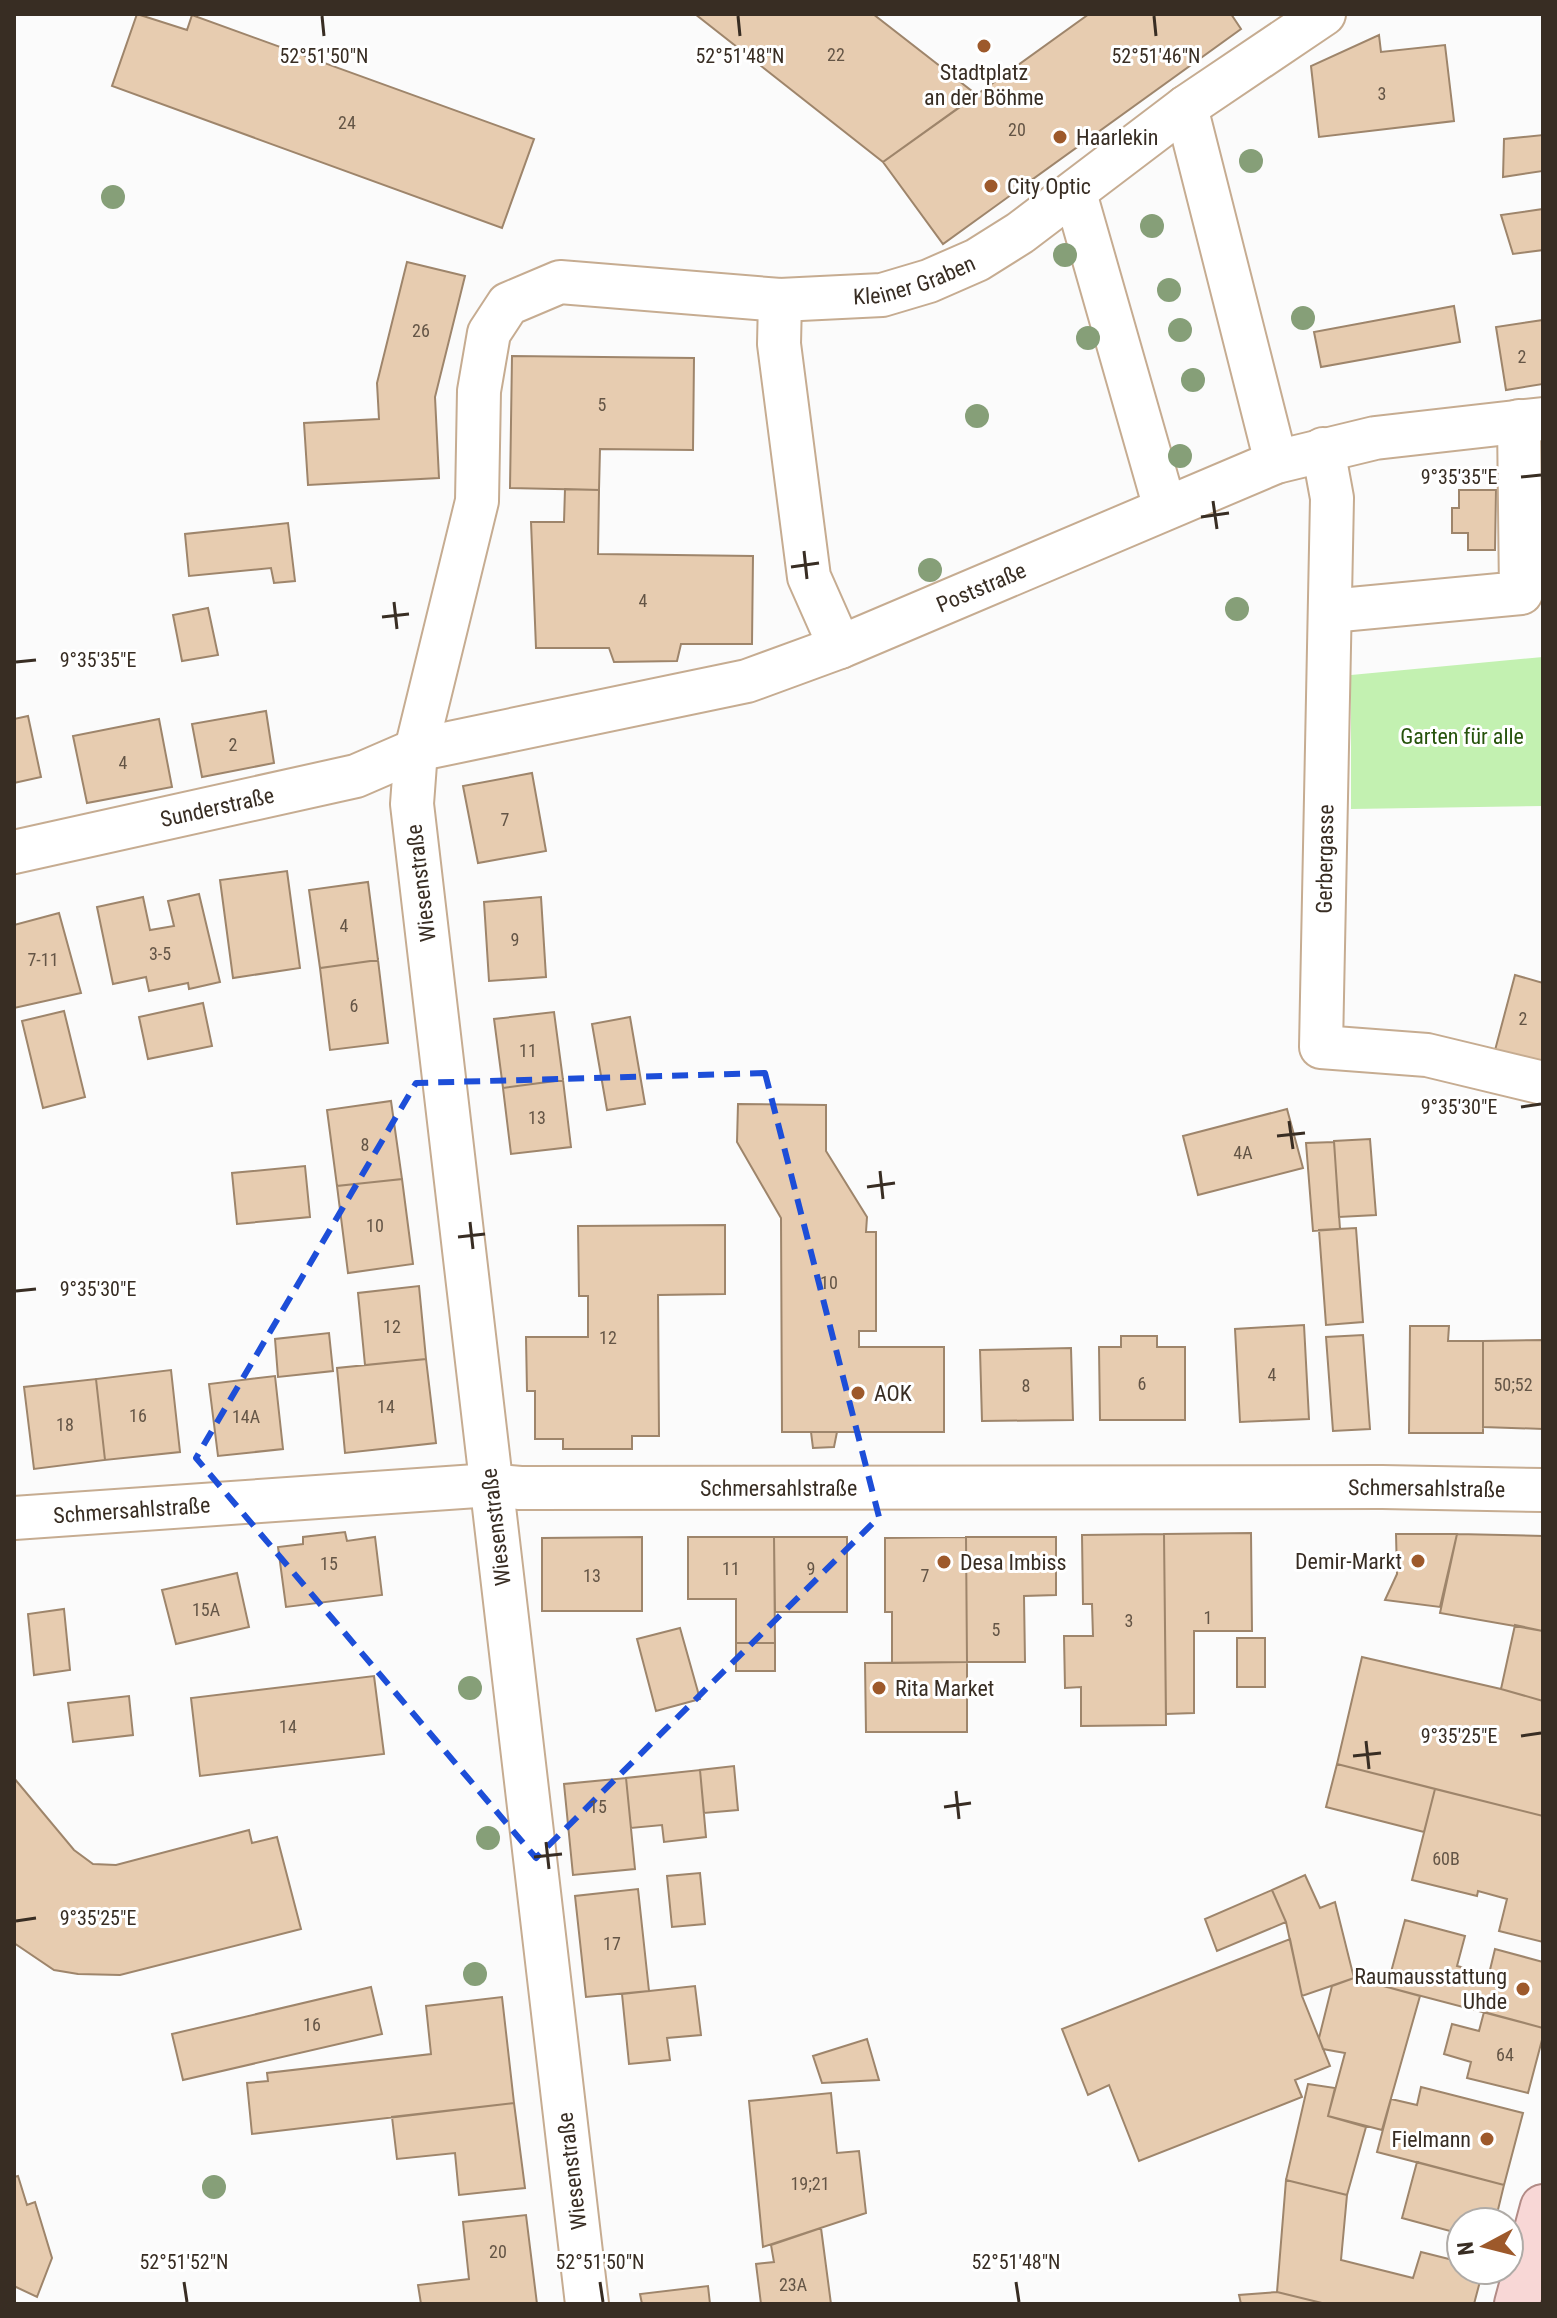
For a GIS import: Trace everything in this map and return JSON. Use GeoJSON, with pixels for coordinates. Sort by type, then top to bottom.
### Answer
{"type":"FeatureCollection","features":[{"type":"Feature","properties":{"kind":"main road"},"geometry":{"type":"LineString","coordinates":[[1517,2304],[1543,2207]]}},
{"type":"Feature","properties":{"kind":"street","name":"Kleiner Graben"},"geometry":{"type":"LineString","coordinates":[[416,750],[477,501],[479,391],[489,333],[508,304],[560,282],[780,300],[882,295],[929,281],[977,260],[1020,233],[1186,107],[1324,14]]}},
{"type":"Feature","properties":{"kind":"street"},"geometry":{"type":"LineString","coordinates":[[1186,107],[1276,462]]}},
{"type":"Feature","properties":{"kind":"street"},"geometry":{"type":"LineString","coordinates":[[1075,193],[1165,508]]}},
{"type":"Feature","properties":{"kind":"street"},"geometry":{"type":"LineString","coordinates":[[780,300],[779,344],[809,577],[840,647]]}},
{"type":"Feature","properties":{"kind":"street"},"geometry":{"type":"LineString","coordinates":[[1330,611],[1521,593],[1531,420]]}},
{"type":"Feature","properties":{"kind":"street","name":"Poststraße"},"geometry":{"type":"LineString","coordinates":[[416,750],[747,681],[840,647],[1276,462],[1375,438],[1531,420]]}},
{"type":"Feature","properties":{"kind":"street","name":"Gerbergasse"},"geometry":{"type":"LineString","coordinates":[[1323,449],[1332,498],[1321,1047],[1427,1055],[1539,1082]]}},
{"type":"Feature","properties":{"kind":"street","name":"Sunderstraße"},"geometry":{"type":"LineString","coordinates":[[14,852],[356,776],[416,750]]}},
{"type":"Feature","properties":{"kind":"street","name":"Wiesenstraße"},"geometry":{"type":"LineString","coordinates":[[416,750],[412,804],[587,2304]]}},
{"type":"Feature","properties":{"kind":"street","name":"Schmersahlstraße"},"geometry":{"type":"LineString","coordinates":[[14,1518],[491,1485],[520,1488],[1382,1487],[1543,1490]]}},
{"type":"Feature","properties":{"kind":"highlighted area"},"geometry":{"type":"Polygon","coordinates":[[[765,1073],[879,1517],[536,1858],[196,1458],[416,1083],[765,1073]]]}},
{"type":"Feature","properties":{"kind":"green space","name":"Garten für alle"},"geometry":{"type":"Polygon","coordinates":[[[1543,657],[1543,806],[1351,809],[1351,675],[1543,657]]]}},
{"type":"Feature","properties":{"kind":"building"},"geometry":{"type":"Polygon","coordinates":[[[137,14],[187,30],[192,15],[534,139],[502,228],[112,86],[137,14]]]}},
{"type":"Feature","properties":{"kind":"building"},"geometry":{"type":"Polygon","coordinates":[[[695,14],[873,14],[977,95],[883,162],[695,14]]]}},
{"type":"Feature","properties":{"kind":"building"},"geometry":{"type":"Polygon","coordinates":[[[1089,14],[1231,14],[1241,29],[943,244],[883,162],[1089,14]]]}},
{"type":"Feature","properties":{"kind":"building"},"geometry":{"type":"Polygon","coordinates":[[[1379,35],[1381,52],[1445,45],[1454,121],[1319,137],[1311,66],[1379,35]]]}},
{"type":"Feature","properties":{"kind":"building"},"geometry":{"type":"Polygon","coordinates":[[[1543,135],[1543,171],[1503,177],[1504,139],[1543,135]]]}},
{"type":"Feature","properties":{"kind":"building"},"geometry":{"type":"Polygon","coordinates":[[[1543,209],[1543,250],[1513,254],[1501,215],[1543,209]]]}},
{"type":"Feature","properties":{"kind":"building"},"geometry":{"type":"Polygon","coordinates":[[[407,262],[465,276],[435,397],[439,478],[308,485],[304,423],[379,419],[377,383],[407,262]]]}},
{"type":"Feature","properties":{"kind":"building"},"geometry":{"type":"Polygon","coordinates":[[[1454,306],[1460,342],[1321,367],[1314,332],[1454,306]]]}},
{"type":"Feature","properties":{"kind":"building"},"geometry":{"type":"Polygon","coordinates":[[[1543,320],[1543,384],[1506,390],[1496,327],[1543,320]]]}},
{"type":"Feature","properties":{"kind":"building"},"geometry":{"type":"Polygon","coordinates":[[[512,356],[694,358],[693,450],[600,449],[599,490],[510,488],[512,356]]]}},
{"type":"Feature","properties":{"kind":"building"},"geometry":{"type":"Polygon","coordinates":[[[565,489],[599,490],[598,554],[753,556],[752,644],[681,644],[677,661],[614,662],[609,648],[536,648],[531,522],[564,522],[565,489]]]}},
{"type":"Feature","properties":{"kind":"building"},"geometry":{"type":"Polygon","coordinates":[[[1459,490],[1496,490],[1495,550],[1468,550],[1468,533],[1452,533],[1452,508],[1459,508],[1459,490]]]}},
{"type":"Feature","properties":{"kind":"building"},"geometry":{"type":"Polygon","coordinates":[[[288,523],[295,581],[274,583],[271,568],[189,576],[185,534],[288,523]]]}},
{"type":"Feature","properties":{"kind":"building"},"geometry":{"type":"Polygon","coordinates":[[[208,608],[218,655],[182,661],[173,615],[208,608]]]}},
{"type":"Feature","properties":{"kind":"building"},"geometry":{"type":"Polygon","coordinates":[[[266,711],[274,763],[202,777],[192,724],[266,711]]]}},
{"type":"Feature","properties":{"kind":"building"},"geometry":{"type":"Polygon","coordinates":[[[28,716],[41,777],[14,783],[14,719],[28,716]]]}},
{"type":"Feature","properties":{"kind":"building"},"geometry":{"type":"Polygon","coordinates":[[[159,719],[172,787],[87,803],[73,736],[159,719]]]}},
{"type":"Feature","properties":{"kind":"building"},"geometry":{"type":"Polygon","coordinates":[[[532,773],[546,851],[478,863],[463,786],[532,773]]]}},
{"type":"Feature","properties":{"kind":"building"},"geometry":{"type":"Polygon","coordinates":[[[287,871],[300,968],[233,978],[220,880],[287,871]]]}},
{"type":"Feature","properties":{"kind":"building"},"geometry":{"type":"Polygon","coordinates":[[[368,882],[378,960],[320,968],[309,890],[368,882]]]}},
{"type":"Feature","properties":{"kind":"building"},"geometry":{"type":"Polygon","coordinates":[[[199,894],[220,982],[189,989],[188,983],[149,991],[146,977],[113,984],[97,907],[143,897],[150,930],[174,926],[168,901],[199,894]]]}},
{"type":"Feature","properties":{"kind":"building"},"geometry":{"type":"Polygon","coordinates":[[[541,897],[546,977],[489,981],[484,902],[541,897]]]}},
{"type":"Feature","properties":{"kind":"building"},"geometry":{"type":"Polygon","coordinates":[[[59,913],[81,993],[14,1008],[14,925],[59,913]]]}},
{"type":"Feature","properties":{"kind":"building"},"geometry":{"type":"Polygon","coordinates":[[[378,960],[388,1043],[330,1050],[320,968],[378,960]]]}},
{"type":"Feature","properties":{"kind":"building"},"geometry":{"type":"Polygon","coordinates":[[[1515,975],[1543,983],[1543,1067],[1494,1054],[1515,975]]]}},
{"type":"Feature","properties":{"kind":"building"},"geometry":{"type":"Polygon","coordinates":[[[203,1003],[212,1046],[148,1059],[139,1017],[203,1003]]]}},
{"type":"Feature","properties":{"kind":"building"},"geometry":{"type":"Polygon","coordinates":[[[64,1011],[85,1097],[43,1108],[22,1021],[64,1011]]]}},
{"type":"Feature","properties":{"kind":"building"},"geometry":{"type":"Polygon","coordinates":[[[554,1012],[563,1080],[503,1088],[494,1019],[554,1012]]]}},
{"type":"Feature","properties":{"kind":"building"},"geometry":{"type":"Polygon","coordinates":[[[630,1017],[645,1104],[607,1110],[592,1024],[630,1017]]]}},
{"type":"Feature","properties":{"kind":"building"},"geometry":{"type":"Polygon","coordinates":[[[563,1080],[571,1147],[511,1154],[503,1088],[563,1080]]]}},
{"type":"Feature","properties":{"kind":"building"},"geometry":{"type":"Polygon","coordinates":[[[391,1101],[402,1179],[337,1186],[327,1110],[391,1101]]]}},
{"type":"Feature","properties":{"kind":"building"},"geometry":{"type":"Polygon","coordinates":[[[738,1104],[826,1105],[826,1151],[867,1217],[866,1232],[876,1232],[876,1331],[859,1331],[859,1347],[944,1347],[944,1432],[782,1432],[781,1218],[737,1142],[738,1104]]]}},
{"type":"Feature","properties":{"kind":"building"},"geometry":{"type":"Polygon","coordinates":[[[1287,1109],[1303,1168],[1198,1195],[1183,1136],[1287,1109]]]}},
{"type":"Feature","properties":{"kind":"building"},"geometry":{"type":"Polygon","coordinates":[[[1370,1139],[1376,1215],[1339,1217],[1334,1141],[1370,1139]]]}},
{"type":"Feature","properties":{"kind":"building"},"geometry":{"type":"Polygon","coordinates":[[[1334,1142],[1340,1229],[1313,1231],[1306,1143],[1334,1142]]]}},
{"type":"Feature","properties":{"kind":"building"},"geometry":{"type":"Polygon","coordinates":[[[305,1166],[310,1217],[237,1224],[232,1173],[305,1166]]]}},
{"type":"Feature","properties":{"kind":"building"},"geometry":{"type":"Polygon","coordinates":[[[402,1179],[413,1264],[348,1273],[337,1186],[402,1179]]]}},
{"type":"Feature","properties":{"kind":"building"},"geometry":{"type":"Polygon","coordinates":[[[725,1225],[725,1294],[658,1295],[659,1436],[632,1436],[632,1449],[563,1449],[563,1439],[535,1439],[535,1391],[527,1391],[526,1337],[588,1337],[588,1296],[579,1296],[578,1226],[725,1225]]]}},
{"type":"Feature","properties":{"kind":"building"},"geometry":{"type":"Polygon","coordinates":[[[1356,1228],[1363,1322],[1326,1325],[1319,1230],[1356,1228]]]}},
{"type":"Feature","properties":{"kind":"building"},"geometry":{"type":"Polygon","coordinates":[[[419,1286],[426,1359],[365,1365],[358,1293],[419,1286]]]}},
{"type":"Feature","properties":{"kind":"building"},"geometry":{"type":"Polygon","coordinates":[[[1304,1325],[1309,1419],[1240,1422],[1235,1329],[1304,1325]]]}},
{"type":"Feature","properties":{"kind":"building"},"geometry":{"type":"Polygon","coordinates":[[[1410,1326],[1449,1326],[1448,1341],[1483,1341],[1483,1433],[1409,1433],[1410,1326]]]}},
{"type":"Feature","properties":{"kind":"building"},"geometry":{"type":"Polygon","coordinates":[[[329,1333],[333,1371],[278,1377],[275,1339],[329,1333]]]}},
{"type":"Feature","properties":{"kind":"building"},"geometry":{"type":"Polygon","coordinates":[[[1363,1335],[1370,1429],[1333,1431],[1326,1337],[1363,1335]]]}},
{"type":"Feature","properties":{"kind":"building"},"geometry":{"type":"Polygon","coordinates":[[[1121,1336],[1157,1336],[1157,1347],[1185,1347],[1185,1420],[1100,1420],[1099,1347],[1121,1347],[1121,1336]]]}},
{"type":"Feature","properties":{"kind":"building"},"geometry":{"type":"Polygon","coordinates":[[[1543,1340],[1543,1429],[1483,1427],[1483,1341],[1543,1340]]]}},
{"type":"Feature","properties":{"kind":"building"},"geometry":{"type":"Polygon","coordinates":[[[1071,1348],[1073,1420],[982,1421],[980,1350],[1071,1348]]]}},
{"type":"Feature","properties":{"kind":"building"},"geometry":{"type":"Polygon","coordinates":[[[426,1359],[436,1443],[345,1453],[337,1368],[426,1359]]]}},
{"type":"Feature","properties":{"kind":"building"},"geometry":{"type":"Polygon","coordinates":[[[171,1370],[180,1452],[105,1460],[96,1379],[171,1370]]]}},
{"type":"Feature","properties":{"kind":"building"},"geometry":{"type":"Polygon","coordinates":[[[275,1376],[283,1449],[218,1456],[209,1384],[275,1376]]]}},
{"type":"Feature","properties":{"kind":"building"},"geometry":{"type":"Polygon","coordinates":[[[96,1379],[105,1460],[34,1469],[24,1387],[96,1379]]]}},
{"type":"Feature","properties":{"kind":"building"},"geometry":{"type":"Polygon","coordinates":[[[811,1432],[837,1432],[834,1447],[813,1448],[811,1432]]]}},
{"type":"Feature","properties":{"kind":"building"},"geometry":{"type":"Polygon","coordinates":[[[345,1532],[347,1541],[375,1537],[382,1595],[286,1607],[278,1547],[303,1544],[303,1537],[345,1532]]]}},
{"type":"Feature","properties":{"kind":"building"},"geometry":{"type":"Polygon","coordinates":[[[1251,1533],[1252,1631],[1194,1631],[1194,1713],[1166,1714],[1164,1534],[1251,1533]]]}},
{"type":"Feature","properties":{"kind":"building"},"geometry":{"type":"Polygon","coordinates":[[[1164,1534],[1166,1725],[1081,1726],[1081,1687],[1065,1688],[1064,1636],[1093,1636],[1092,1604],[1083,1604],[1082,1535],[1164,1534]]]}},
{"type":"Feature","properties":{"kind":"building"},"geometry":{"type":"Polygon","coordinates":[[[1396,1534],[1457,1534],[1440,1607],[1385,1600],[1397,1574],[1396,1534]]]}},
{"type":"Feature","properties":{"kind":"building"},"geometry":{"type":"Polygon","coordinates":[[[1457,1534],[1543,1536],[1543,1631],[1440,1613],[1457,1534]]]}},
{"type":"Feature","properties":{"kind":"building"},"geometry":{"type":"Polygon","coordinates":[[[642,1537],[642,1611],[542,1611],[542,1538],[642,1537]]]}},
{"type":"Feature","properties":{"kind":"building"},"geometry":{"type":"Polygon","coordinates":[[[688,1537],[774,1537],[775,1643],[736,1643],[736,1599],[688,1599],[688,1537]]]}},
{"type":"Feature","properties":{"kind":"building"},"geometry":{"type":"Polygon","coordinates":[[[774,1537],[847,1537],[847,1612],[775,1612],[774,1537]]]}},
{"type":"Feature","properties":{"kind":"building"},"geometry":{"type":"Polygon","coordinates":[[[966,1537],[1056,1537],[1056,1595],[1024,1596],[1025,1662],[967,1662],[966,1537]]]}},
{"type":"Feature","properties":{"kind":"building"},"geometry":{"type":"Polygon","coordinates":[[[966,1537],[967,1662],[892,1663],[892,1612],[885,1612],[885,1538],[966,1537]]]}},
{"type":"Feature","properties":{"kind":"building"},"geometry":{"type":"Polygon","coordinates":[[[237,1573],[249,1627],[176,1644],[162,1590],[237,1573]]]}},
{"type":"Feature","properties":{"kind":"building"},"geometry":{"type":"Polygon","coordinates":[[[64,1609],[70,1670],[34,1675],[28,1614],[64,1609]]]}},
{"type":"Feature","properties":{"kind":"building"},"geometry":{"type":"Polygon","coordinates":[[[1515,1625],[1543,1631],[1543,1701],[1501,1689],[1515,1625]]]}},
{"type":"Feature","properties":{"kind":"building"},"geometry":{"type":"Polygon","coordinates":[[[680,1628],[700,1699],[656,1711],[637,1639],[680,1628]]]}},
{"type":"Feature","properties":{"kind":"building"},"geometry":{"type":"Polygon","coordinates":[[[1237,1638],[1265,1638],[1265,1687],[1237,1687],[1237,1638]]]}},
{"type":"Feature","properties":{"kind":"building"},"geometry":{"type":"Polygon","coordinates":[[[736,1643],[775,1643],[775,1671],[736,1671],[736,1643]]]}},
{"type":"Feature","properties":{"kind":"building"},"geometry":{"type":"Polygon","coordinates":[[[1362,1657],[1543,1701],[1543,1816],[1337,1764],[1362,1657]]]}},
{"type":"Feature","properties":{"kind":"building"},"geometry":{"type":"Polygon","coordinates":[[[967,1662],[967,1732],[866,1732],[865,1663],[967,1662]]]}},
{"type":"Feature","properties":{"kind":"building"},"geometry":{"type":"Polygon","coordinates":[[[374,1676],[384,1754],[200,1776],[191,1698],[374,1676]]]}},
{"type":"Feature","properties":{"kind":"building"},"geometry":{"type":"Polygon","coordinates":[[[129,1696],[133,1735],[73,1742],[68,1703],[129,1696]]]}},
{"type":"Feature","properties":{"kind":"building"},"geometry":{"type":"Polygon","coordinates":[[[1337,1764],[1435,1789],[1424,1832],[1326,1807],[1337,1764]]]}},
{"type":"Feature","properties":{"kind":"building"},"geometry":{"type":"Polygon","coordinates":[[[734,1766],[738,1810],[704,1813],[700,1770],[734,1766]]]}},
{"type":"Feature","properties":{"kind":"building"},"geometry":{"type":"Polygon","coordinates":[[[700,1770],[706,1837],[664,1842],[662,1825],[631,1828],[626,1778],[700,1770]]]}},
{"type":"Feature","properties":{"kind":"building"},"geometry":{"type":"Polygon","coordinates":[[[14,1778],[74,1850],[93,1864],[116,1865],[249,1830],[252,1843],[277,1837],[301,1929],[120,1975],[54,1970],[14,1943],[14,1778]]]}},
{"type":"Feature","properties":{"kind":"building"},"geometry":{"type":"Polygon","coordinates":[[[626,1778],[635,1869],[573,1875],[564,1784],[626,1778]]]}},
{"type":"Feature","properties":{"kind":"building"},"geometry":{"type":"Polygon","coordinates":[[[1435,1789],[1543,1816],[1543,1942],[1499,1931],[1507,1899],[1478,1891],[1477,1896],[1412,1880],[1435,1789]]]}},
{"type":"Feature","properties":{"kind":"building"},"geometry":{"type":"Polygon","coordinates":[[[700,1873],[705,1924],[672,1927],[667,1876],[700,1873]]]}},
{"type":"Feature","properties":{"kind":"building"},"geometry":{"type":"Polygon","coordinates":[[[1305,1875],[1320,1908],[1335,1902],[1354,1978],[1302,1996],[1286,1922],[1272,1890],[1305,1875]]]}},
{"type":"Feature","properties":{"kind":"building"},"geometry":{"type":"Polygon","coordinates":[[[638,1889],[649,1991],[586,1997],[575,1896],[638,1889]]]}},
{"type":"Feature","properties":{"kind":"building"},"geometry":{"type":"Polygon","coordinates":[[[1272,1890],[1286,1922],[1217,1951],[1205,1919],[1272,1890]]]}},
{"type":"Feature","properties":{"kind":"building"},"geometry":{"type":"Polygon","coordinates":[[[1405,1920],[1465,1936],[1457,1966],[1489,1974],[1495,1949],[1543,1962],[1543,2028],[1387,1987],[1405,1920]]]}},
{"type":"Feature","properties":{"kind":"building"},"geometry":{"type":"Polygon","coordinates":[[[1290,1939],[1302,1996],[1330,2066],[1295,2080],[1302,2097],[1139,2161],[1109,2085],[1088,2095],[1062,2029],[1290,1939]]]}},
{"type":"Feature","properties":{"kind":"building"},"geometry":{"type":"Polygon","coordinates":[[[1354,1978],[1420,1996],[1382,2130],[1328,2116],[1345,2053],[1323,2049],[1319,2038],[1332,1986],[1354,1978]]]}},
{"type":"Feature","properties":{"kind":"building"},"geometry":{"type":"Polygon","coordinates":[[[695,1986],[701,2035],[667,2038],[670,2060],[629,2064],[622,1994],[695,1986]]]}},
{"type":"Feature","properties":{"kind":"building"},"geometry":{"type":"Polygon","coordinates":[[[371,1987],[382,2034],[183,2080],[172,2034],[371,1987]]]}},
{"type":"Feature","properties":{"kind":"building"},"geometry":{"type":"Polygon","coordinates":[[[502,1997],[514,2103],[252,2134],[247,2083],[268,2081],[267,2073],[431,2054],[426,2006],[502,1997]]]}},
{"type":"Feature","properties":{"kind":"building"},"geometry":{"type":"Polygon","coordinates":[[[1484,2012],[1543,2028],[1528,2093],[1467,2078],[1471,2062],[1444,2054],[1452,2024],[1479,2031],[1484,2012]]]}},
{"type":"Feature","properties":{"kind":"building"},"geometry":{"type":"Polygon","coordinates":[[[867,2039],[879,2080],[822,2083],[813,2056],[867,2039]]]}},
{"type":"Feature","properties":{"kind":"building"},"geometry":{"type":"Polygon","coordinates":[[[1308,2084],[1335,2088],[1328,2116],[1366,2127],[1347,2195],[1286,2180],[1308,2084]]]}},
{"type":"Feature","properties":{"kind":"building"},"geometry":{"type":"Polygon","coordinates":[[[1421,2087],[1523,2113],[1504,2185],[1377,2152],[1391,2099],[1417,2105],[1421,2087]]]}},
{"type":"Feature","properties":{"kind":"building"},"geometry":{"type":"Polygon","coordinates":[[[831,2093],[837,2153],[859,2151],[866,2213],[763,2247],[749,2101],[831,2093]]]}},
{"type":"Feature","properties":{"kind":"building"},"geometry":{"type":"Polygon","coordinates":[[[514,2103],[525,2188],[459,2195],[455,2153],[397,2159],[392,2117],[514,2103]]]}},
{"type":"Feature","properties":{"kind":"building"},"geometry":{"type":"Polygon","coordinates":[[[1417,2162],[1504,2185],[1499,2206],[1445,2206],[1445,2230],[1402,2218],[1417,2162]]]}},
{"type":"Feature","properties":{"kind":"building"},"geometry":{"type":"Polygon","coordinates":[[[18,2176],[27,2205],[35,2202],[52,2258],[37,2297],[14,2286],[14,2177],[18,2176]]]}},
{"type":"Feature","properties":{"kind":"building"},"geometry":{"type":"Polygon","coordinates":[[[1286,2180],[1347,2195],[1341,2260],[1413,2278],[1421,2252],[1445,2258],[1445,2286],[1479,2286],[1474,2304],[1326,2304],[1277,2292],[1286,2180]]]}},
{"type":"Feature","properties":{"kind":"building"},"geometry":{"type":"Polygon","coordinates":[[[526,2215],[537,2304],[421,2304],[418,2285],[469,2279],[463,2222],[526,2215]]]}},
{"type":"Feature","properties":{"kind":"building"},"geometry":{"type":"Polygon","coordinates":[[[821,2228],[831,2304],[761,2304],[756,2264],[774,2262],[771,2245],[821,2228]]]}},
{"type":"Feature","properties":{"kind":"building"},"geometry":{"type":"Polygon","coordinates":[[[708,2286],[710,2304],[642,2304],[640,2294],[708,2286]]]}},
{"type":"Feature","properties":{"kind":"building"},"geometry":{"type":"Polygon","coordinates":[[[1277,2292],[1326,2304],[1241,2304],[1239,2295],[1277,2292]]]}},
{"type":"Feature","properties":{"kind":"place","name":"Stadtplatz an der Böhme"},"geometry":{"type":"Point","coordinates":[984,46]}},
{"type":"Feature","properties":{"kind":"place","name":"Haarlekin"},"geometry":{"type":"Point","coordinates":[1060,137]}},
{"type":"Feature","properties":{"kind":"place","name":"City Optic"},"geometry":{"type":"Point","coordinates":[991,186]}},
{"type":"Feature","properties":{"kind":"place","name":"AOK"},"geometry":{"type":"Point","coordinates":[858,1393]}},
{"type":"Feature","properties":{"kind":"place","name":"Demir-Markt"},"geometry":{"type":"Point","coordinates":[1418,1561]}},
{"type":"Feature","properties":{"kind":"place","name":"Desa Imbiss"},"geometry":{"type":"Point","coordinates":[944,1562]}},
{"type":"Feature","properties":{"kind":"place","name":"Rita Market"},"geometry":{"type":"Point","coordinates":[879,1688]}},
{"type":"Feature","properties":{"kind":"place","name":"Raumausstattung Uhde"},"geometry":{"type":"Point","coordinates":[1523,1989]}},
{"type":"Feature","properties":{"kind":"place","name":"Fielmann"},"geometry":{"type":"Point","coordinates":[1487,2139]}}]}
